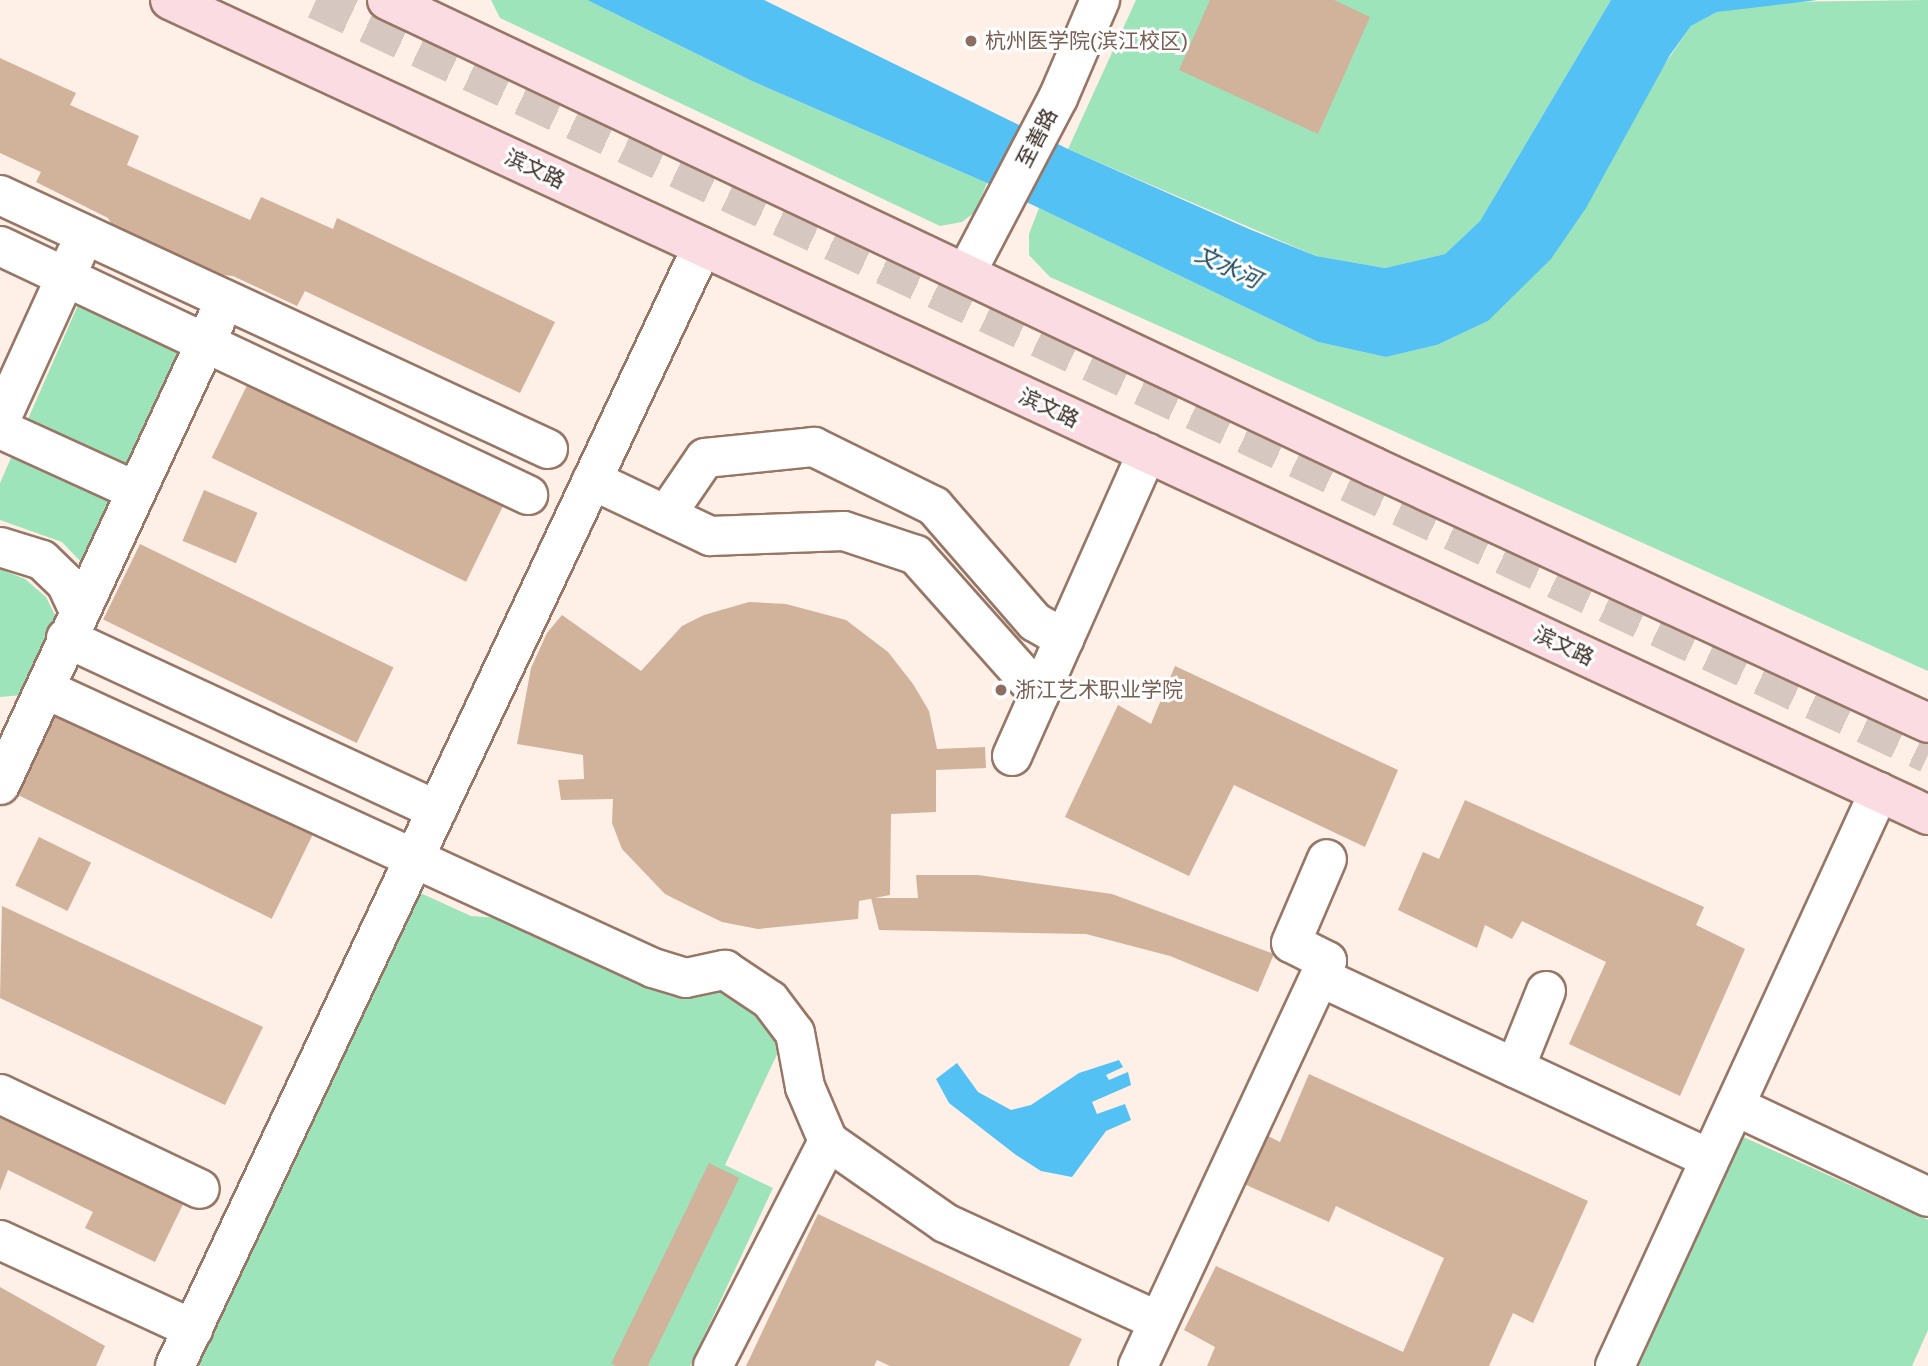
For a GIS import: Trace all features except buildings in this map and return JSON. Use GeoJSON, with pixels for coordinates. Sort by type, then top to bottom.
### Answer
{"type":"FeatureCollection","features":[{"type":"Feature","properties":{"kind":"main road","name":"滨文路"},"geometry":{"type":"LineString","coordinates":[[170,0],[1928,816]]}},
{"type":"Feature","properties":{"kind":"main road"},"geometry":{"type":"LineString","coordinates":[[408,5],[966,273],[1928,723]]}},
{"type":"Feature","properties":{"kind":"street","name":"至善路"},"geometry":{"type":"LineString","coordinates":[[966,273],[992,229],[1058,98],[1100,0]]}},
{"type":"Feature","properties":{"kind":"street"},"geometry":{"type":"LineString","coordinates":[[0,195],[84,237],[225,299],[548,449]]}},
{"type":"Feature","properties":{"kind":"street"},"geometry":{"type":"LineString","coordinates":[[0,421],[84,237]]}},
{"type":"Feature","properties":{"kind":"street"},"geometry":{"type":"LineString","coordinates":[[0,246],[528,495]]}},
{"type":"Feature","properties":{"kind":"street"},"geometry":{"type":"LineString","coordinates":[[176,1366],[702,247]]}},
{"type":"Feature","properties":{"kind":"street"},"geometry":{"type":"LineString","coordinates":[[0,785],[25,709],[73,624],[225,299]]}},
{"type":"Feature","properties":{"kind":"street"},"geometry":{"type":"LineString","coordinates":[[0,429],[136,491]]}},
{"type":"Feature","properties":{"kind":"street"},"geometry":{"type":"LineString","coordinates":[[666,515],[705,458],[814,447],[934,506],[1035,622],[1064,639]]}},
{"type":"Feature","properties":{"kind":"street"},"geometry":{"type":"LineString","coordinates":[[1012,756],[1147,453]]}},
{"type":"Feature","properties":{"kind":"street"},"geometry":{"type":"LineString","coordinates":[[592,480],[710,536],[844,531],[916,555],[1040,694]]}},
{"type":"Feature","properties":{"kind":"street"},"geometry":{"type":"LineString","coordinates":[[0,547],[42,560],[66,583],[73,624]]}},
{"type":"Feature","properties":{"kind":"street"},"geometry":{"type":"LineString","coordinates":[[73,624],[437,810]]}},
{"type":"Feature","properties":{"kind":"street"},"geometry":{"type":"LineString","coordinates":[[25,709],[414,858],[653,968],[686,978],[725,970],[770,1000],[795,1033],[805,1087],[828,1141],[945,1223],[1158,1321]]}},
{"type":"Feature","properties":{"kind":"street"},"geometry":{"type":"LineString","coordinates":[[1615,1366],[1879,792]]}},
{"type":"Feature","properties":{"kind":"street"},"geometry":{"type":"LineString","coordinates":[[1138,1366],[1327,961],[1291,943],[1327,859]]}},
{"type":"Feature","properties":{"kind":"street"},"geometry":{"type":"LineString","coordinates":[[1320,977],[1710,1159]]}},
{"type":"Feature","properties":{"kind":"street"},"geometry":{"type":"LineString","coordinates":[[1515,1068],[1546,991]]}},
{"type":"Feature","properties":{"kind":"street"},"geometry":{"type":"LineString","coordinates":[[0,1094],[200,1189]]}},
{"type":"Feature","properties":{"kind":"street"},"geometry":{"type":"LineString","coordinates":[[1735,1107],[1928,1197]]}},
{"type":"Feature","properties":{"kind":"street"},"geometry":{"type":"LineString","coordinates":[[712,1366],[828,1141]]}},
{"type":"Feature","properties":{"kind":"street"},"geometry":{"type":"LineString","coordinates":[[0,1240],[193,1329]]}},
{"type":"Feature","properties":{"kind":"green space"},"geometry":{"type":"Polygon","coordinates":[[[491,0],[587,0],[754,82],[987,183],[975,212],[962,222],[940,226],[500,18],[491,0]]]}},
{"type":"Feature","properties":{"kind":"green space"},"geometry":{"type":"Polygon","coordinates":[[[1136,0],[1611,0],[1480,221],[1445,254],[1385,268],[1316,256],[1068,149],[1136,0]]]}},
{"type":"Feature","properties":{"kind":"green space"},"geometry":{"type":"Polygon","coordinates":[[[1928,0],[1928,671],[1050,277],[1029,255],[1029,234],[1039,208],[1318,342],[1386,357],[1437,345],[1488,321],[1691,26],[1717,12],[1775,2],[1928,0]]]}},
{"type":"Feature","properties":{"kind":"green space"},"geometry":{"type":"Polygon","coordinates":[[[78,305],[178,352],[81,562],[62,542],[0,520],[0,483],[78,305]]]}},
{"type":"Feature","properties":{"kind":"green space"},"geometry":{"type":"Polygon","coordinates":[[[0,569],[25,579],[46,597],[57,619],[23,695],[0,697],[0,569]]]}},
{"type":"Feature","properties":{"kind":"green space"},"geometry":{"type":"Polygon","coordinates":[[[416,891],[471,916],[512,919],[704,981],[767,1011],[779,1050],[725,1165],[773,1188],[690,1366],[193,1366],[416,891]]]}},
{"type":"Feature","properties":{"kind":"green space"},"geometry":{"type":"Polygon","coordinates":[[[1741,1136],[1928,1220],[1928,1330],[1912,1366],[1639,1366],[1741,1136]]]}},
{"type":"Feature","properties":{"kind":"water","name":"文水河"},"geometry":{"type":"Polygon","coordinates":[[[587,0],[764,0],[1068,149],[1249,229],[1316,256],[1385,268],[1445,254],[1480,221],[1611,0],[1817,0],[1717,12],[1691,26],[1670,55],[1586,208],[1551,259],[1488,321],[1437,345],[1386,357],[1318,342],[987,183],[754,82],[587,0]]]}},
{"type":"Feature","properties":{"kind":"water"},"geometry":{"type":"Polygon","coordinates":[[[1119,1060],[1123,1067],[1106,1075],[1109,1080],[1128,1072],[1131,1085],[1092,1102],[1097,1114],[1125,1104],[1131,1120],[1106,1131],[1072,1177],[1041,1171],[1016,1155],[949,1103],[936,1079],[957,1063],[978,1092],[1011,1110],[1031,1105],[1079,1073],[1119,1060]]]}},
{"type":"Feature","properties":{"kind":"tunnel"},"geometry":{"type":"LineString","coordinates":[[316,0],[1928,754]]}},
{"type":"Feature","properties":{"kind":"place","name":"杭州医学院(滨江校区)"},"geometry":{"type":"Point","coordinates":[971,41]}},
{"type":"Feature","properties":{"kind":"place","name":"浙江艺术职业学院"},"geometry":{"type":"Point","coordinates":[1001,690]}}]}
